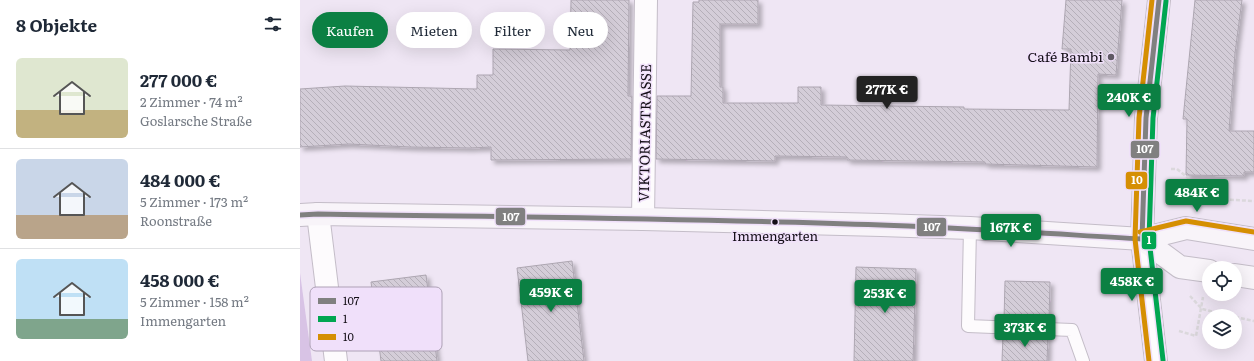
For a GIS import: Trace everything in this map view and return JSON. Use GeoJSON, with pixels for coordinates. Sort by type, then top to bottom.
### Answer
{"type":"FeatureCollection","features":[{"type":"Feature","properties":{"kind":"main road"},"geometry":{"type":"LineString","coordinates":[[309,215],[644,219],[881,225],[970,228],[1142,239],[1186,228],[1254,239]]}},
{"type":"Feature","properties":{"kind":"main road"},"geometry":{"type":"LineString","coordinates":[[1142,239],[1180,267],[1202,270]]}},
{"type":"Feature","properties":{"kind":"main road"},"geometry":{"type":"LineString","coordinates":[[1242,276],[1254,278]]}},
{"type":"Feature","properties":{"kind":"street","name":"VIKTORIASTRASSE"},"geometry":{"type":"LineString","coordinates":[[644,219],[646,0]]}},
{"type":"Feature","properties":{"kind":"street"},"geometry":{"type":"LineString","coordinates":[[1156,361],[1142,239],[1146,118],[1159,0]]}},
{"type":"Feature","properties":{"kind":"street"},"geometry":{"type":"LineString","coordinates":[[309,215],[322,287]]}},
{"type":"Feature","properties":{"kind":"street"},"geometry":{"type":"LineString","coordinates":[[334,351],[336,361]]}},
{"type":"Feature","properties":{"kind":"lane"},"geometry":{"type":"LineString","coordinates":[[970,228],[968,326],[1072,330],[1083,361]]}},
{"type":"Feature","properties":{"kind":"path"},"geometry":{"type":"LineString","coordinates":[[1144,168],[1177,169],[1214,199],[1254,201]]}},
{"type":"Feature","properties":{"kind":"path"},"geometry":{"type":"LineString","coordinates":[[1152,323],[1196,336],[1202,309]]}},
{"type":"Feature","properties":{"kind":"path"},"geometry":{"type":"LineString","coordinates":[[1242,318],[1254,321]]}},
{"type":"Feature","properties":{"kind":"shaded area"},"geometry":{"type":"Polygon","coordinates":[[[300,273],[312,361],[300,361],[300,273]]]}},
{"type":"Feature","properties":{"kind":"building"},"geometry":{"type":"Polygon","coordinates":[[[571,0],[629,0],[628,96],[632,96],[631,159],[491,160],[491,147],[410,147],[349,144],[300,147],[300,89],[345,86],[477,89],[477,75],[493,75],[493,49],[570,50],[570,48],[608,48],[608,12],[571,12],[571,0]]]}},
{"type":"Feature","properties":{"kind":"building"},"geometry":{"type":"Polygon","coordinates":[[[699,0],[758,0],[758,24],[720,24],[720,87],[723,87],[723,103],[798,103],[798,87],[821,87],[821,105],[1069,110],[1071,49],[1062,49],[1066,0],[1122,0],[1116,75],[1098,74],[1097,167],[985,164],[985,162],[847,160],[847,157],[775,156],[775,161],[656,159],[657,96],[691,96],[693,2],[699,2],[699,0]]]}},
{"type":"Feature","properties":{"kind":"building"},"geometry":{"type":"Polygon","coordinates":[[[1195,0],[1242,0],[1235,53],[1229,131],[1254,131],[1254,172],[1244,172],[1244,176],[1186,175],[1187,119],[1183,119],[1195,0]]]}},
{"type":"Feature","properties":{"kind":"building"},"geometry":{"type":"Polygon","coordinates":[[[572,261],[584,361],[528,361],[517,268],[572,261]]]}},
{"type":"Feature","properties":{"kind":"building"},"geometry":{"type":"Polygon","coordinates":[[[856,267],[916,269],[913,361],[854,361],[856,267]]]}},
{"type":"Feature","properties":{"kind":"building"},"geometry":{"type":"Polygon","coordinates":[[[426,275],[428,287],[372,287],[371,282],[426,275]]]}},
{"type":"Feature","properties":{"kind":"building"},"geometry":{"type":"Polygon","coordinates":[[[1005,281],[1050,282],[1049,322],[1004,320],[1005,281]]]}},
{"type":"Feature","properties":{"kind":"building"},"geometry":{"type":"Polygon","coordinates":[[[1003,335],[1048,337],[1047,361],[1002,361],[1003,335]]]}},
{"type":"Feature","properties":{"kind":"building"},"geometry":{"type":"Polygon","coordinates":[[[380,351],[436,351],[437,361],[381,361],[380,351]]]}},
{"type":"Feature","properties":{"kind":"transit line","name":"10"},"geometry":{"type":"LineString","coordinates":[[1149,361],[1135,239],[1139,118],[1152,0]]}},
{"type":"Feature","properties":{"kind":"transit line","name":"107"},"geometry":{"type":"LineString","coordinates":[[1142,239],[1146,118],[1159,0]]}},
{"type":"Feature","properties":{"kind":"transit line","name":"1"},"geometry":{"type":"LineString","coordinates":[[1163,360],[1149,239],[1153,118],[1166,1]]}},
{"type":"Feature","properties":{"kind":"transit line","name":"107"},"geometry":{"type":"LineString","coordinates":[[300,215],[318,214],[741,221],[946,228],[1142,239]]}},
{"type":"Feature","properties":{"kind":"transit line","name":"10"},"geometry":{"type":"LineString","coordinates":[[1140,232],[1186,221],[1254,232]]}},
{"type":"Feature","properties":{"kind":"place","name":"Café Bambi"},"geometry":{"type":"Point","coordinates":[1111,57]}},
{"type":"Feature","properties":{"kind":"place","name":"Immengarten"},"geometry":{"type":"Point","coordinates":[775,222]}}]}
